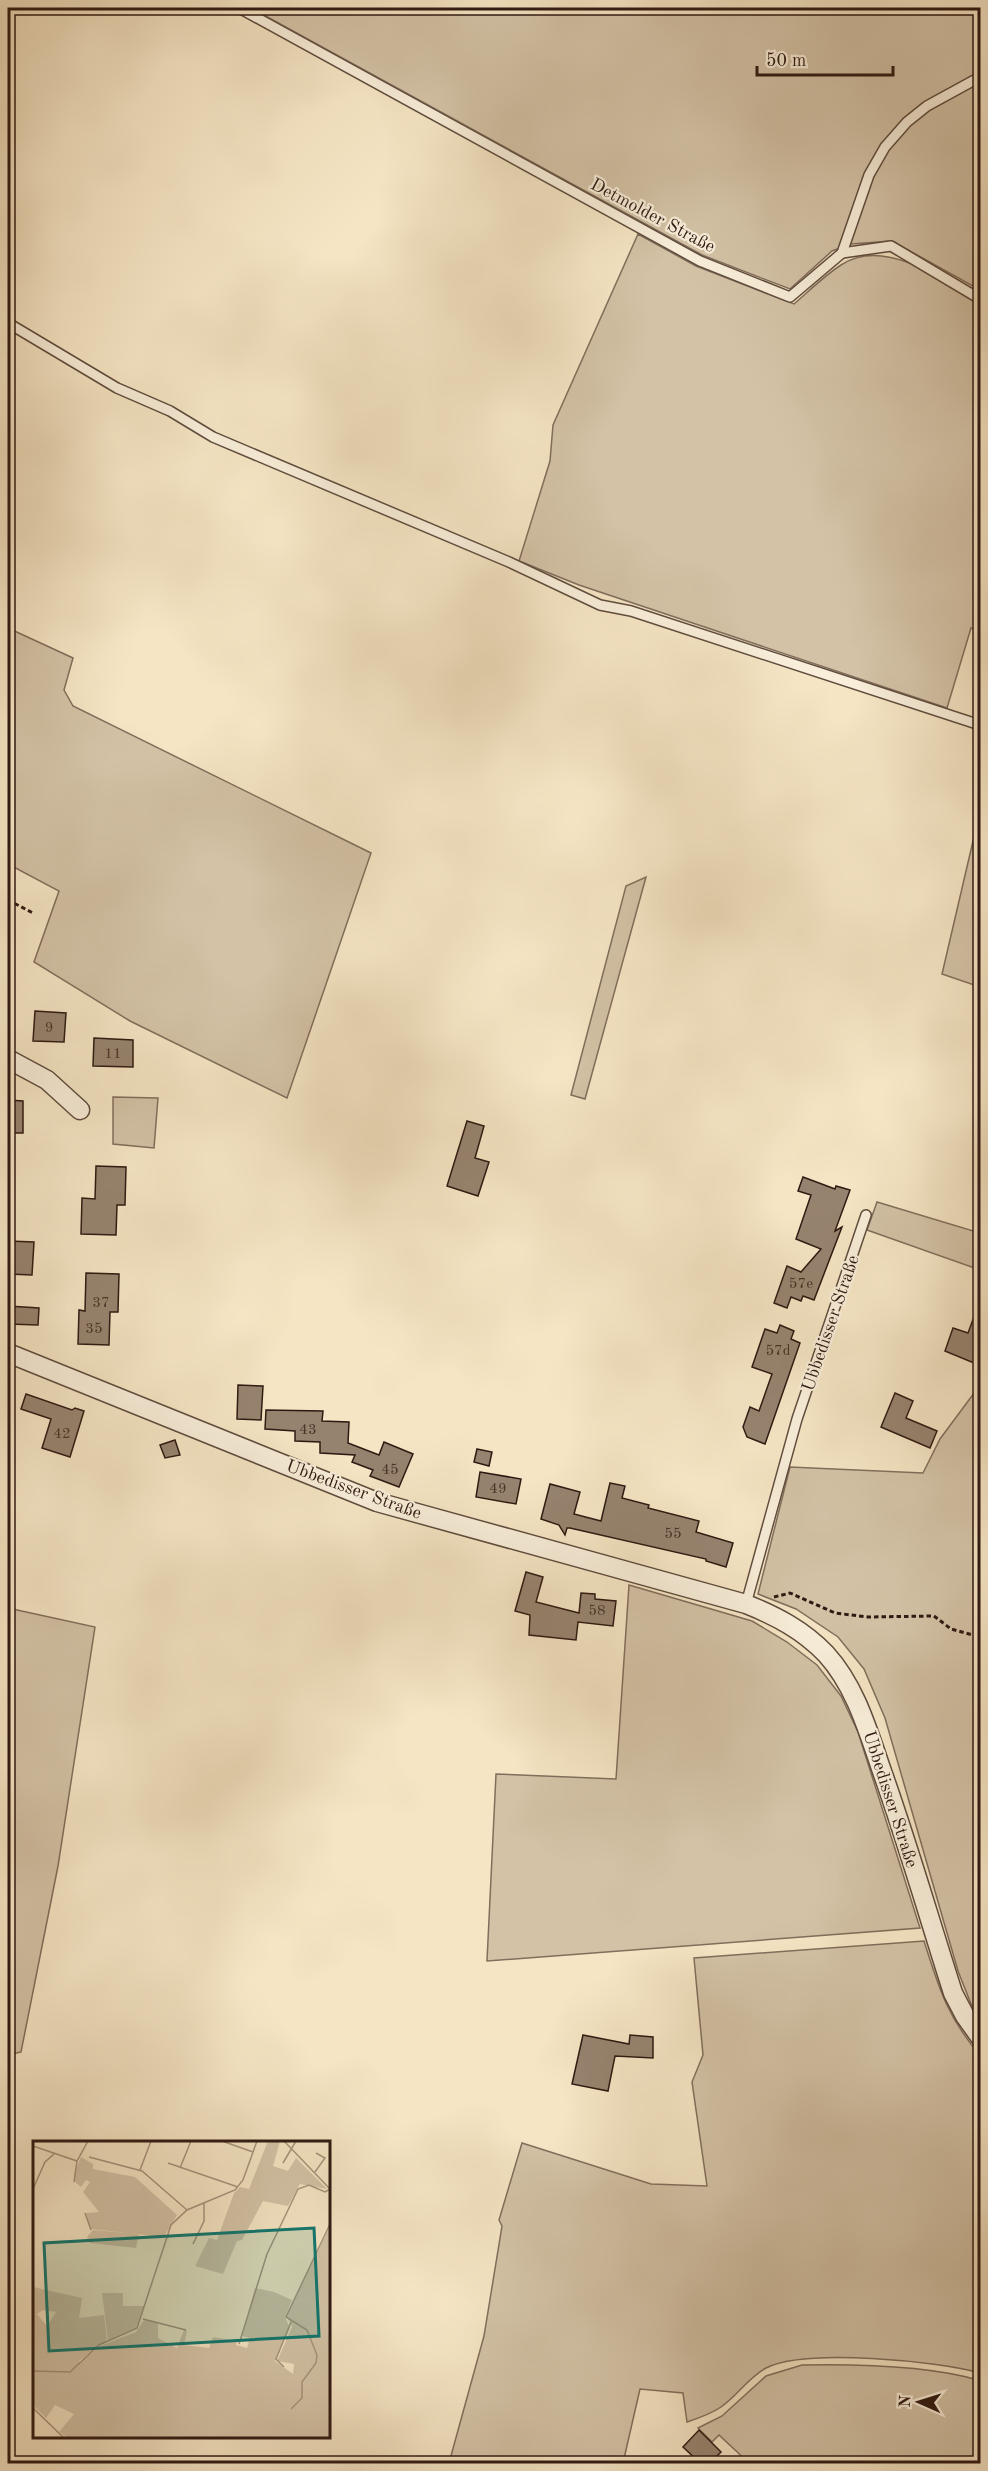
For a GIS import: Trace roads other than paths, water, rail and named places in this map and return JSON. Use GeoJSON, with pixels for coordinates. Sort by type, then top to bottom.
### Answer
{"type":"FeatureCollection","features":[{"type":"Feature","properties":{"kind":"street"},"geometry":{"type":"LineString","coordinates":[[8,1059],[47,1080],[80,1110]]}},
{"type":"Feature","properties":{"kind":"street","name":"Ubbedisser Straße"},"geometry":{"type":"LineString","coordinates":[[8,1353],[377,1502],[746,1604],[796,1628],[828,1656],[849,1687],[864,1721],[897,1815],[953,1993],[965,2016],[981,2037]]}},
{"type":"Feature","properties":{"kind":"lane","name":"Detmolder Straße"},"geometry":{"type":"LineString","coordinates":[[239,8],[700,261],[790,297],[842,253]]}},
{"type":"Feature","properties":{"kind":"lane"},"geometry":{"type":"LineString","coordinates":[[981,77],[927,106],[907,122],[885,147],[868,175],[842,253],[891,246],[981,299]]}},
{"type":"Feature","properties":{"kind":"lane"},"geometry":{"type":"LineString","coordinates":[[8,323],[117,388],[170,411],[213,437],[509,562],[600,605],[631,611],[981,725]]}},
{"type":"Feature","properties":{"kind":"lane","name":"Ubbedisser Straße"},"geometry":{"type":"LineString","coordinates":[[746,1604],[797,1419],[866,1215]]}}]}
